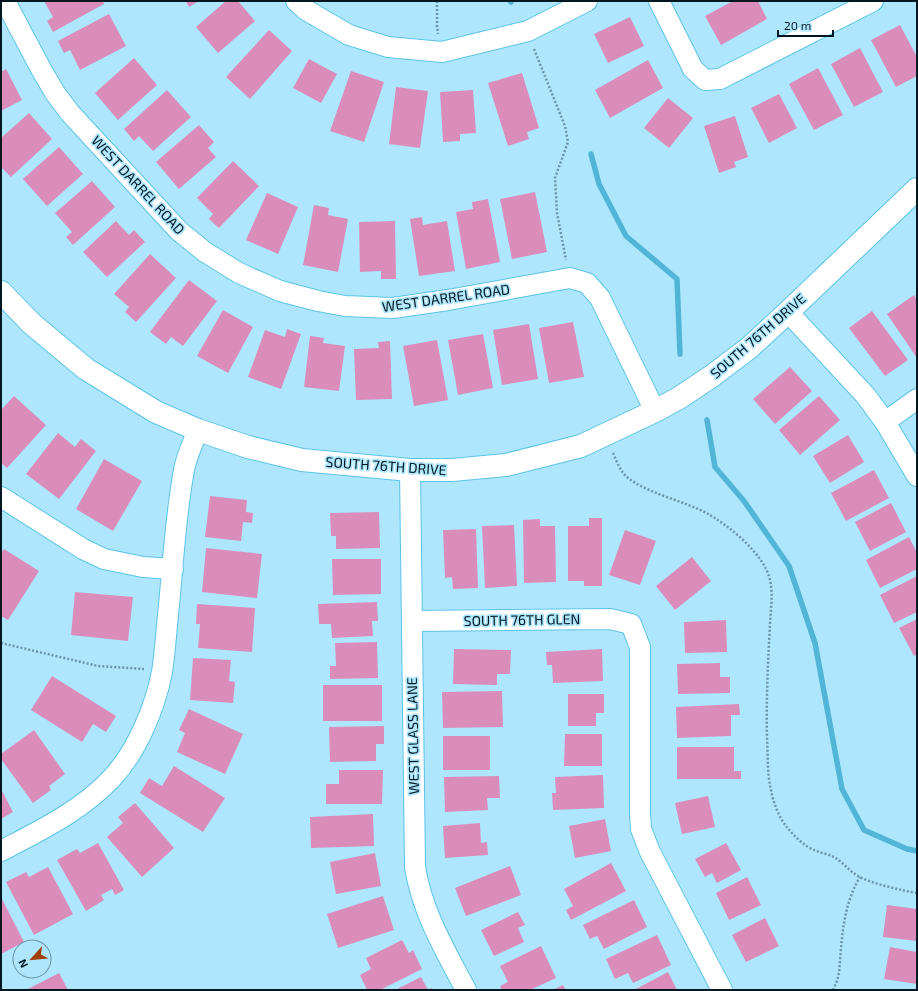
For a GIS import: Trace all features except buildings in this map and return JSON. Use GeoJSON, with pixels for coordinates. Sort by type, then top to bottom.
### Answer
{"type":"FeatureCollection","features":[{"type":"Feature","properties":{"kind":"street","name":"WEST DARREL ROAD"},"geometry":{"type":"LineString","coordinates":[[5,1],[41,69],[55,92],[70,112],[180,231],[205,252],[239,273],[280,290],[318,301],[345,306],[393,308],[448,300],[570,278],[587,282],[600,298],[655,411]]}},
{"type":"Feature","properties":{"kind":"street"},"geometry":{"type":"LineString","coordinates":[[296,1],[306,10],[349,35],[388,47],[442,52],[528,31],[587,1]]}},
{"type":"Feature","properties":{"kind":"street"},"geometry":{"type":"LineString","coordinates":[[659,1],[693,69],[705,80],[720,79],[873,1]]}},
{"type":"Feature","properties":{"kind":"street","name":"SOUTH 76TH DRIVE"},"geometry":{"type":"LineString","coordinates":[[1,292],[32,324],[86,369],[156,412],[198,430],[248,447],[302,460],[410,470],[452,470],[506,465],[581,446],[655,411],[679,398],[712,376],[749,348],[917,189]]}},
{"type":"Feature","properties":{"kind":"street"},"geometry":{"type":"LineString","coordinates":[[788,312],[866,396],[885,422],[917,476]]}},
{"type":"Feature","properties":{"kind":"street"},"geometry":{"type":"LineString","coordinates":[[885,422],[917,399]]}},
{"type":"Feature","properties":{"kind":"street"},"geometry":{"type":"LineString","coordinates":[[1,851],[51,825],[74,811],[112,778],[127,759],[142,730],[152,708],[162,673],[179,501],[184,468],[198,430]]}},
{"type":"Feature","properties":{"kind":"street","name":"WEST GLASS LANE"},"geometry":{"type":"LineString","coordinates":[[410,470],[415,867],[418,886],[431,924],[466,990]]}},
{"type":"Feature","properties":{"kind":"street"},"geometry":{"type":"LineString","coordinates":[[1,497],[83,549],[104,558],[143,567],[173,569]]}},
{"type":"Feature","properties":{"kind":"street","name":"SOUTH 76TH GLEN"},"geometry":{"type":"LineString","coordinates":[[412,622],[610,619],[631,624],[640,648],[640,814],[642,829],[650,852],[722,990]]}},
{"type":"Feature","properties":{"kind":"path"},"geometry":{"type":"LineString","coordinates":[[437,1],[436,26],[442,52]]}},
{"type":"Feature","properties":{"kind":"path"},"geometry":{"type":"LineString","coordinates":[[528,31],[565,126],[568,142],[565,153],[558,167],[556,178],[556,198],[557,213],[570,278]]}},
{"type":"Feature","properties":{"kind":"path"},"geometry":{"type":"LineString","coordinates":[[605,435],[623,473],[638,485],[690,505],[710,515],[751,547],[763,563],[773,590],[770,628],[767,720],[768,770],[771,791],[777,809],[786,826],[801,841],[813,850],[837,859],[860,878],[893,888],[917,893]]}},
{"type":"Feature","properties":{"kind":"path"},"geometry":{"type":"LineString","coordinates":[[1,643],[98,666],[146,670],[162,673]]}},
{"type":"Feature","properties":{"kind":"path"},"geometry":{"type":"LineString","coordinates":[[833,990],[839,973],[845,915],[849,899],[860,878]]}},
{"type":"Feature","properties":{"kind":"waterway"},"geometry":{"type":"LineString","coordinates":[[591,154],[599,184],[626,236],[677,279],[680,354]]}},
{"type":"Feature","properties":{"kind":"waterway"},"geometry":{"type":"LineString","coordinates":[[707,420],[715,467],[744,501],[789,566],[815,643],[842,789],[864,830],[907,849],[917,851]]}}]}
